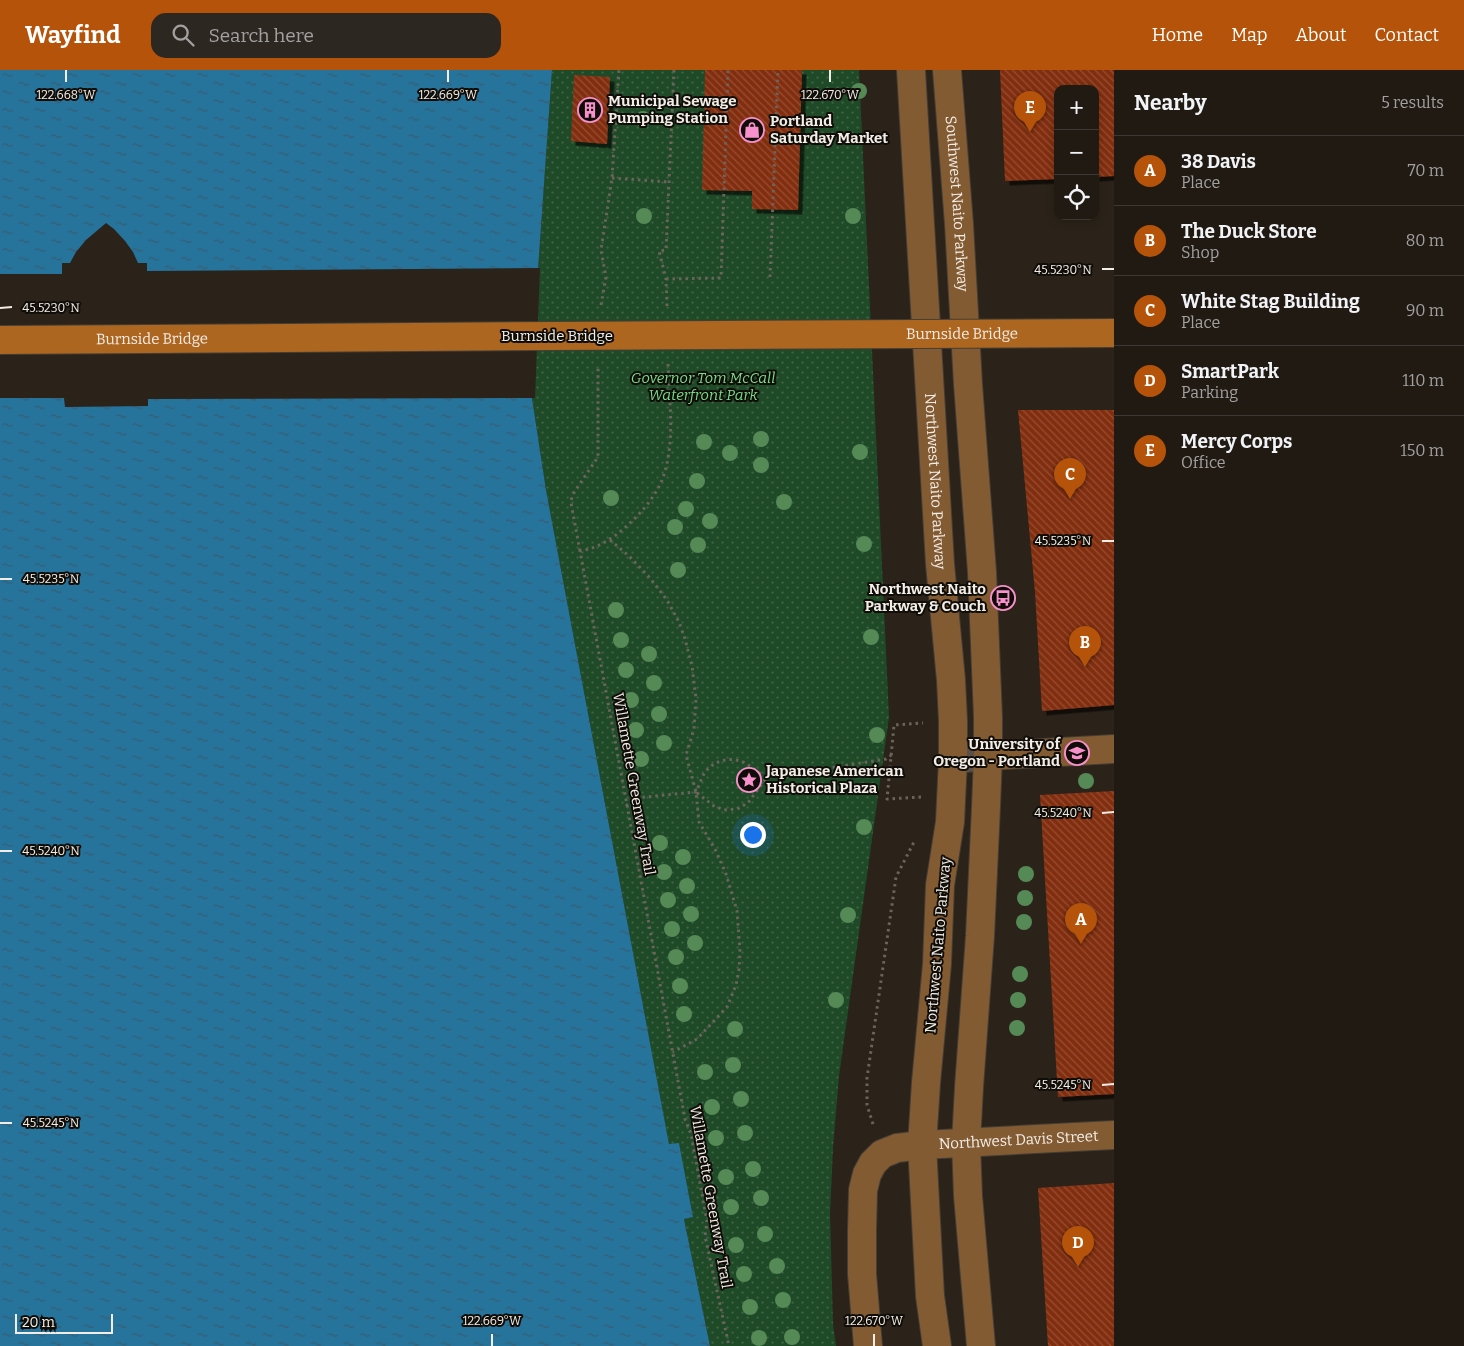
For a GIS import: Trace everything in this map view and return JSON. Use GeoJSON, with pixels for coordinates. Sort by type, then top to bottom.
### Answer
{"type":"FeatureCollection","features":[{"type":"Feature","properties":{"kind":"main road"},"geometry":{"type":"LineString","coordinates":[[911,70],[916,144],[930,165],[932,201],[935,212],[949,223],[959,224]]}},
{"type":"Feature","properties":{"kind":"main road","name":"Southwest Naito Parkway"},"geometry":{"type":"LineString","coordinates":[[947,70],[982,572],[988,756]]}},
{"type":"Feature","properties":{"kind":"main road","name":"Northwest Naito Parkway"},"geometry":{"type":"LineString","coordinates":[[916,144],[940,564],[951,680],[953,759],[950,822],[940,885],[937,964],[922,1145],[930,1296],[937,1346]]}},
{"type":"Feature","properties":{"kind":"main road","name":"Burnside Bridge"},"geometry":{"type":"LineString","coordinates":[[0,340],[1114,333]]}},
{"type":"Feature","properties":{"kind":"main road"},"geometry":{"type":"LineString","coordinates":[[981,1346],[968,1196],[966,1143],[980,936],[988,756],[1114,749]]}},
{"type":"Feature","properties":{"kind":"main road","name":"Northwest Davis Street"},"geometry":{"type":"LineString","coordinates":[[882,1154],[896,1148],[922,1145],[1114,1135]]}},
{"type":"Feature","properties":{"kind":"main road"},"geometry":{"type":"LineString","coordinates":[[868,1346],[862,1274],[863,1190],[867,1174],[873,1163],[882,1154]]}},
{"type":"Feature","properties":{"kind":"street"},"geometry":{"type":"LineString","coordinates":[[953,759],[988,756]]}},
{"type":"Feature","properties":{"kind":"path"},"geometry":{"type":"LineString","coordinates":[[667,314],[666,279],[659,251],[666,250],[674,70]]}},
{"type":"Feature","properties":{"kind":"path"},"geometry":{"type":"LineString","coordinates":[[666,279],[721,278],[728,70]]}},
{"type":"Feature","properties":{"kind":"path"},"geometry":{"type":"LineString","coordinates":[[770,278],[778,70]]}},
{"type":"Feature","properties":{"kind":"path"},"geometry":{"type":"LineString","coordinates":[[612,178],[669,182]]}},
{"type":"Feature","properties":{"kind":"path","name":"Willamette Greenway Trail"},"geometry":{"type":"LineString","coordinates":[[668,357],[670,433],[665,472],[653,496],[642,511],[625,528],[610,540],[597,547],[580,551],[685,1119],[691,1134],[707,1221],[705,1236],[729,1346]]}},
{"type":"Feature","properties":{"kind":"path"},"geometry":{"type":"LineString","coordinates":[[610,540],[650,578],[667,600],[685,639],[692,666],[696,699],[694,729],[686,755],[696,792],[699,822],[715,849],[726,874],[737,911],[740,951],[739,970],[736,985],[726,1008],[697,1039],[673,1052]]}},
{"type":"Feature","properties":{"kind":"path"},"geometry":{"type":"LineString","coordinates":[[887,798],[894,725]]}},
{"type":"Feature","properties":{"kind":"path"},"geometry":{"type":"LineString","coordinates":[[696,792],[705,772],[713,764],[722,760],[733,759],[743,762],[766,778],[886,759],[891,755]]}},
{"type":"Feature","properties":{"kind":"path"},"geometry":{"type":"LineString","coordinates":[[626,806],[635,798],[696,792],[714,806],[724,810],[737,809],[748,803],[766,778]]}},
{"type":"Feature","properties":{"kind":"path"},"geometry":{"type":"LineString","coordinates":[[882,1154],[867,1105],[867,1078],[896,876],[916,839]]}},
{"type":"Feature","properties":{"kind":"green space","name":"Governor Tom McCall Waterfront Park"},"geometry":{"type":"Polygon","coordinates":[[[552,70],[859,70],[889,717],[839,1076],[830,1214],[833,1324],[836,1346],[710,1346],[684,1219],[693,1217],[679,1144],[669,1145],[546,490],[532,398],[538,270],[552,70]]]}},
{"type":"Feature","properties":{"kind":"water"},"geometry":{"type":"Polygon","coordinates":[[[0,70],[552,70],[538,270],[532,398],[546,490],[669,1144],[679,1143],[693,1217],[684,1219],[710,1346],[0,1346],[0,70]]]}},
{"type":"Feature","properties":{"kind":"pier"},"geometry":{"type":"Polygon","coordinates":[[[106,223],[125,241],[138,263],[147,263],[147,271],[540,268],[535,398],[148,399],[148,406],[65,407],[64,398],[0,398],[0,274],[62,274],[62,263],[70,263],[86,240],[106,223]]]}},
{"type":"Feature","properties":{"kind":"building"},"geometry":{"type":"Polygon","coordinates":[[[705,70],[802,70],[798,210],[752,209],[752,191],[702,190],[705,70]]]}},
{"type":"Feature","properties":{"kind":"building"},"geometry":{"type":"Polygon","coordinates":[[[1000,70],[1114,70],[1114,176],[1099,177],[1099,85],[1054,85],[1054,179],[1005,181],[1000,70]]]}},
{"type":"Feature","properties":{"kind":"building","name":"Municipal Sewage Pumping Station"},"geometry":{"type":"Polygon","coordinates":[[[574,75],[610,77],[607,144],[571,141],[574,75]]]}},
{"type":"Feature","properties":{"kind":"building"},"geometry":{"type":"Polygon","coordinates":[[[1018,410],[1114,410],[1114,705],[1042,711],[1035,592],[1018,410]]]}},
{"type":"Feature","properties":{"kind":"building"},"geometry":{"type":"Polygon","coordinates":[[[1114,791],[1114,1094],[1058,1097],[1040,795],[1114,791]]]}},
{"type":"Feature","properties":{"kind":"building"},"geometry":{"type":"Polygon","coordinates":[[[1114,1183],[1114,1346],[1048,1346],[1038,1188],[1114,1183]]]}},
{"type":"Feature","properties":{"kind":"place","name":"Municipal Sewage Pumping Station"},"geometry":{"type":"Point","coordinates":[590,110]}},
{"type":"Feature","properties":{"kind":"place","name":"Portland Saturday Market"},"geometry":{"type":"Point","coordinates":[752,130]}},
{"type":"Feature","properties":{"kind":"place","name":"Mercy Corps"},"geometry":{"type":"Point","coordinates":[1030,132]}},
{"type":"Feature","properties":{"kind":"place","name":"White Stag Building"},"geometry":{"type":"Point","coordinates":[1070,499]}},
{"type":"Feature","properties":{"kind":"place","name":"Northwest Naito Parkway & Couch"},"geometry":{"type":"Point","coordinates":[1003,598]}},
{"type":"Feature","properties":{"kind":"place","name":"The Duck Store"},"geometry":{"type":"Point","coordinates":[1085,667]}},
{"type":"Feature","properties":{"kind":"place","name":"University of Oregon - Portland"},"geometry":{"type":"Point","coordinates":[1077,753]}},
{"type":"Feature","properties":{"kind":"place","name":"Japanese American Historical Plaza"},"geometry":{"type":"Point","coordinates":[749,780]}},
{"type":"Feature","properties":{"kind":"place","name":"38 Davis"},"geometry":{"type":"Point","coordinates":[1081,944]}},
{"type":"Feature","properties":{"kind":"place","name":"SmartPark"},"geometry":{"type":"Point","coordinates":[1078,1267]}}]}
